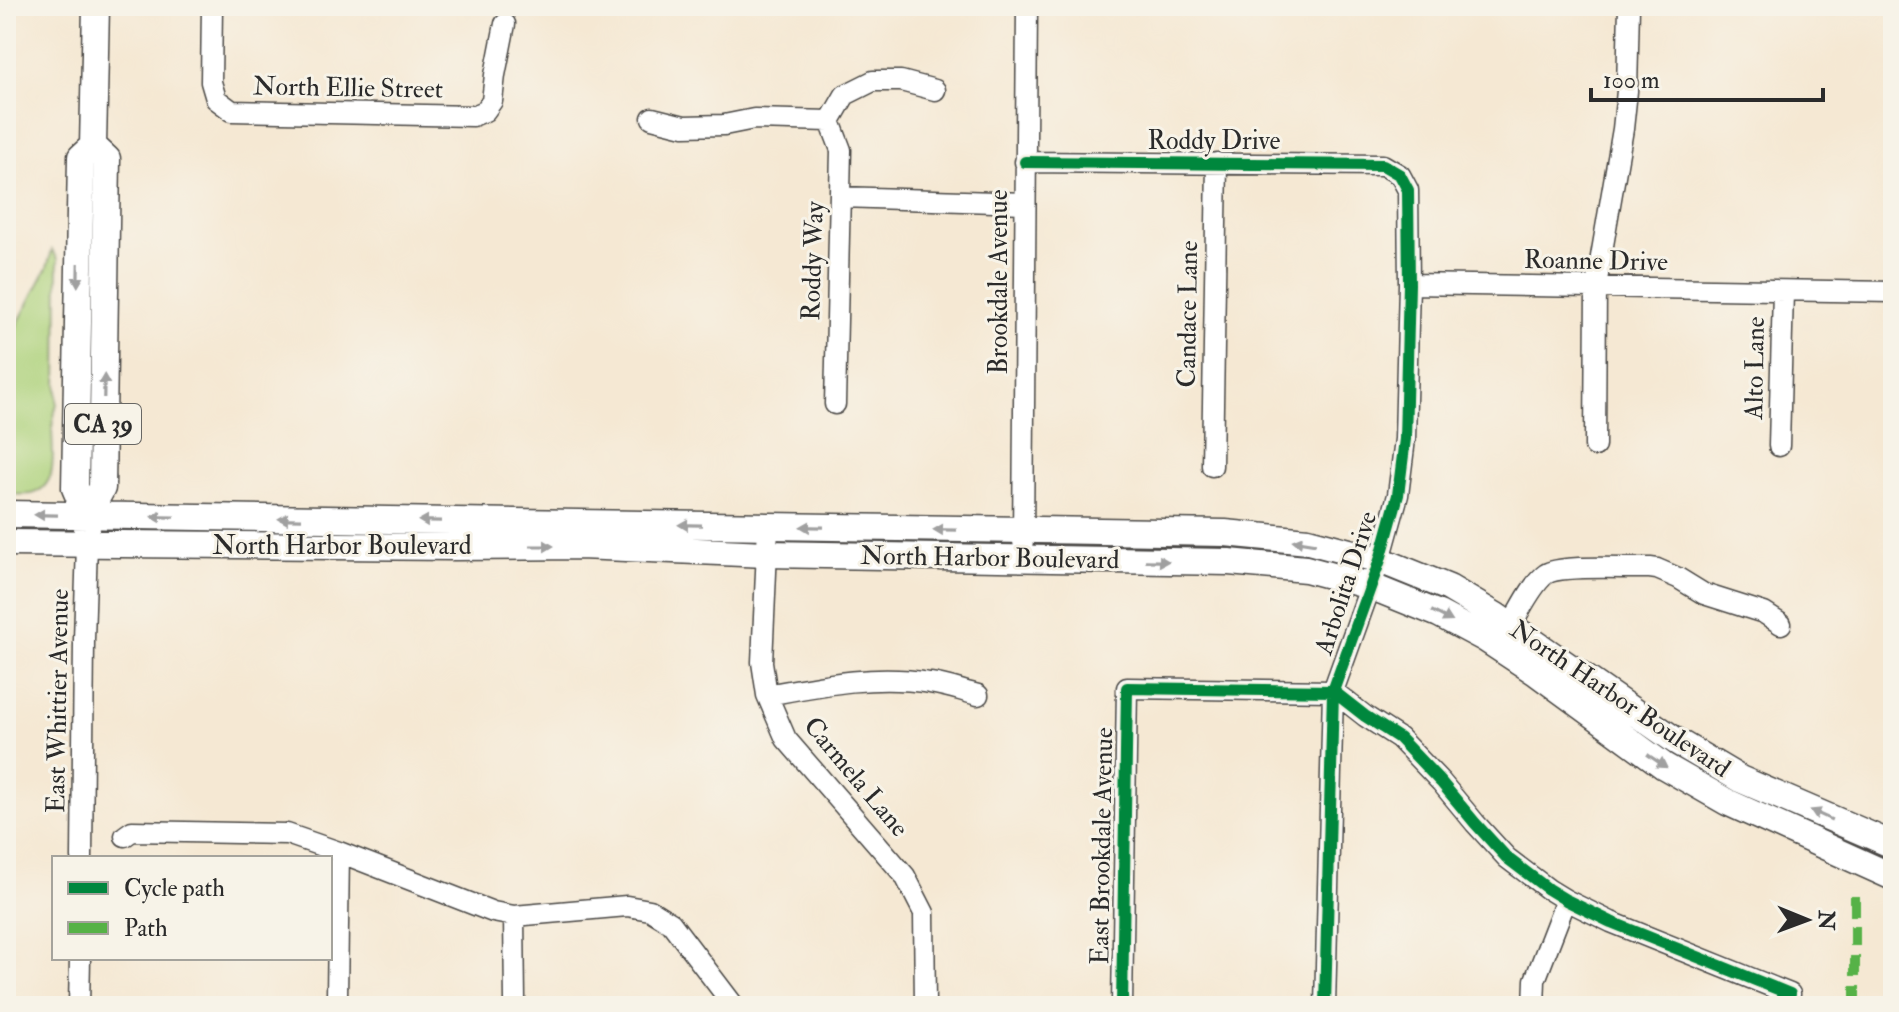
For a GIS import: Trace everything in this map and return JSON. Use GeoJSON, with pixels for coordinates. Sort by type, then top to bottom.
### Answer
{"type":"FeatureCollection","features":[{"type":"Feature","properties":{"kind":"main road","name":"CA 39"},"geometry":{"type":"LineString","coordinates":[[87,544],[87,516],[75,488],[79,238],[81,157],[93,146],[96,6]]}},
{"type":"Feature","properties":{"kind":"main road","name":"North Harbor Boulevard"},"geometry":{"type":"LineString","coordinates":[[6,514],[1225,533],[1308,541],[1380,560],[1449,588],[1511,625],[1676,741],[1740,779],[1893,845]]}},
{"type":"Feature","properties":{"kind":"main road","name":"North Harbor Boulevard"},"geometry":{"type":"LineString","coordinates":[[6,543],[580,546],[766,554],[1229,562],[1306,569],[1370,586],[1410,601],[1484,638],[1664,766],[1779,827],[1893,877]]}},
{"type":"Feature","properties":{"kind":"street","name":"North Ellie Street"},"geometry":{"type":"LineString","coordinates":[[212,6],[211,82],[216,99],[232,111],[473,116],[485,111],[492,101],[505,24]]}},
{"type":"Feature","properties":{"kind":"street","name":"Brookdale Avenue"},"geometry":{"type":"LineString","coordinates":[[1023,559],[1027,6]]}},
{"type":"Feature","properties":{"kind":"street"},"geometry":{"type":"LineString","coordinates":[[1595,446],[1596,286],[1623,129],[1629,6]]}},
{"type":"Feature","properties":{"kind":"street"},"geometry":{"type":"LineString","coordinates":[[652,118],[684,126],[724,125],[754,119],[830,121],[845,95],[873,81],[901,81],[935,90]]}},
{"type":"Feature","properties":{"kind":"street","name":"Roddy Way"},"geometry":{"type":"LineString","coordinates":[[830,121],[841,150],[835,404]]}},
{"type":"Feature","properties":{"kind":"street","name":"Roddy Drive"},"geometry":{"type":"LineString","coordinates":[[1025,162],[1383,165],[1400,175]]}},
{"type":"Feature","properties":{"kind":"street","name":"Candace Lane"},"geometry":{"type":"LineString","coordinates":[[1212,466],[1217,163]]}},
{"type":"Feature","properties":{"kind":"street","name":"Arbolita Drive"},"geometry":{"type":"LineString","coordinates":[[1325,1006],[1333,691],[1380,560],[1398,495],[1405,439],[1408,190],[1400,175]]}},
{"type":"Feature","properties":{"kind":"street"},"geometry":{"type":"LineString","coordinates":[[841,197],[1025,203]]}},
{"type":"Feature","properties":{"kind":"street","name":"Roanne Drive"},"geometry":{"type":"LineString","coordinates":[[1409,284],[1893,292]]}},
{"type":"Feature","properties":{"kind":"street","name":"Alto Lane"},"geometry":{"type":"LineString","coordinates":[[1779,446],[1783,291]]}},
{"type":"Feature","properties":{"kind":"street","name":"Carmela Lane"},"geometry":{"type":"LineString","coordinates":[[768,527],[762,662],[767,695],[786,739],[905,876],[924,913],[925,1006]]}},
{"type":"Feature","properties":{"kind":"street","name":"East Whittier Avenue"},"geometry":{"type":"LineString","coordinates":[[82,856],[87,544]]}},
{"type":"Feature","properties":{"kind":"street"},"geometry":{"type":"LineString","coordinates":[[1511,625],[1537,583],[1549,572],[1650,568],[1678,578],[1704,594],[1764,613],[1781,624]]}},
{"type":"Feature","properties":{"kind":"street"},"geometry":{"type":"LineString","coordinates":[[767,695],[870,679],[930,683],[978,695]]}},
{"type":"Feature","properties":{"kind":"street","name":"East Brookdale Avenue"},"geometry":{"type":"LineString","coordinates":[[1122,1006],[1127,688],[1333,691]]}},
{"type":"Feature","properties":{"kind":"street"},"geometry":{"type":"LineString","coordinates":[[1333,691],[1399,738],[1507,858],[1548,889],[1611,922],[1790,994]]}},
{"type":"Feature","properties":{"kind":"street"},"geometry":{"type":"LineString","coordinates":[[125,836],[132,831],[287,834],[493,912],[514,916],[627,906],[650,910],[671,923],[734,1006]]}},
{"type":"Feature","properties":{"kind":"street"},"geometry":{"type":"LineString","coordinates":[[337,997],[339,852]]}},
{"type":"Feature","properties":{"kind":"street"},"geometry":{"type":"LineString","coordinates":[[1534,1006],[1535,980],[1566,900]]}},
{"type":"Feature","properties":{"kind":"street"},"geometry":{"type":"LineString","coordinates":[[514,916],[515,1002]]}},
{"type":"Feature","properties":{"kind":"street"},"geometry":{"type":"LineString","coordinates":[[79,1006],[80,960]]}},
{"type":"Feature","properties":{"kind":"green space"},"geometry":{"type":"Polygon","coordinates":[[[52,250],[58,259],[57,403],[52,428],[52,466],[47,484],[40,490],[31,494],[6,494],[6,346],[47,268],[52,250]]]}},
{"type":"Feature","properties":{"kind":"marked path"},"geometry":{"type":"LineString","coordinates":[[1855,888],[1855,1006]]}},
{"type":"Feature","properties":{"kind":"cycle path"},"geometry":{"type":"LineString","coordinates":[[1025,162],[1383,165],[1400,175],[1408,190],[1405,439],[1398,495],[1380,560],[1333,691],[1325,1006]]}},
{"type":"Feature","properties":{"kind":"cycle path"},"geometry":{"type":"LineString","coordinates":[[1122,1006],[1127,688],[1333,691],[1399,738],[1507,858],[1548,889],[1611,922],[1790,994]]}}]}
